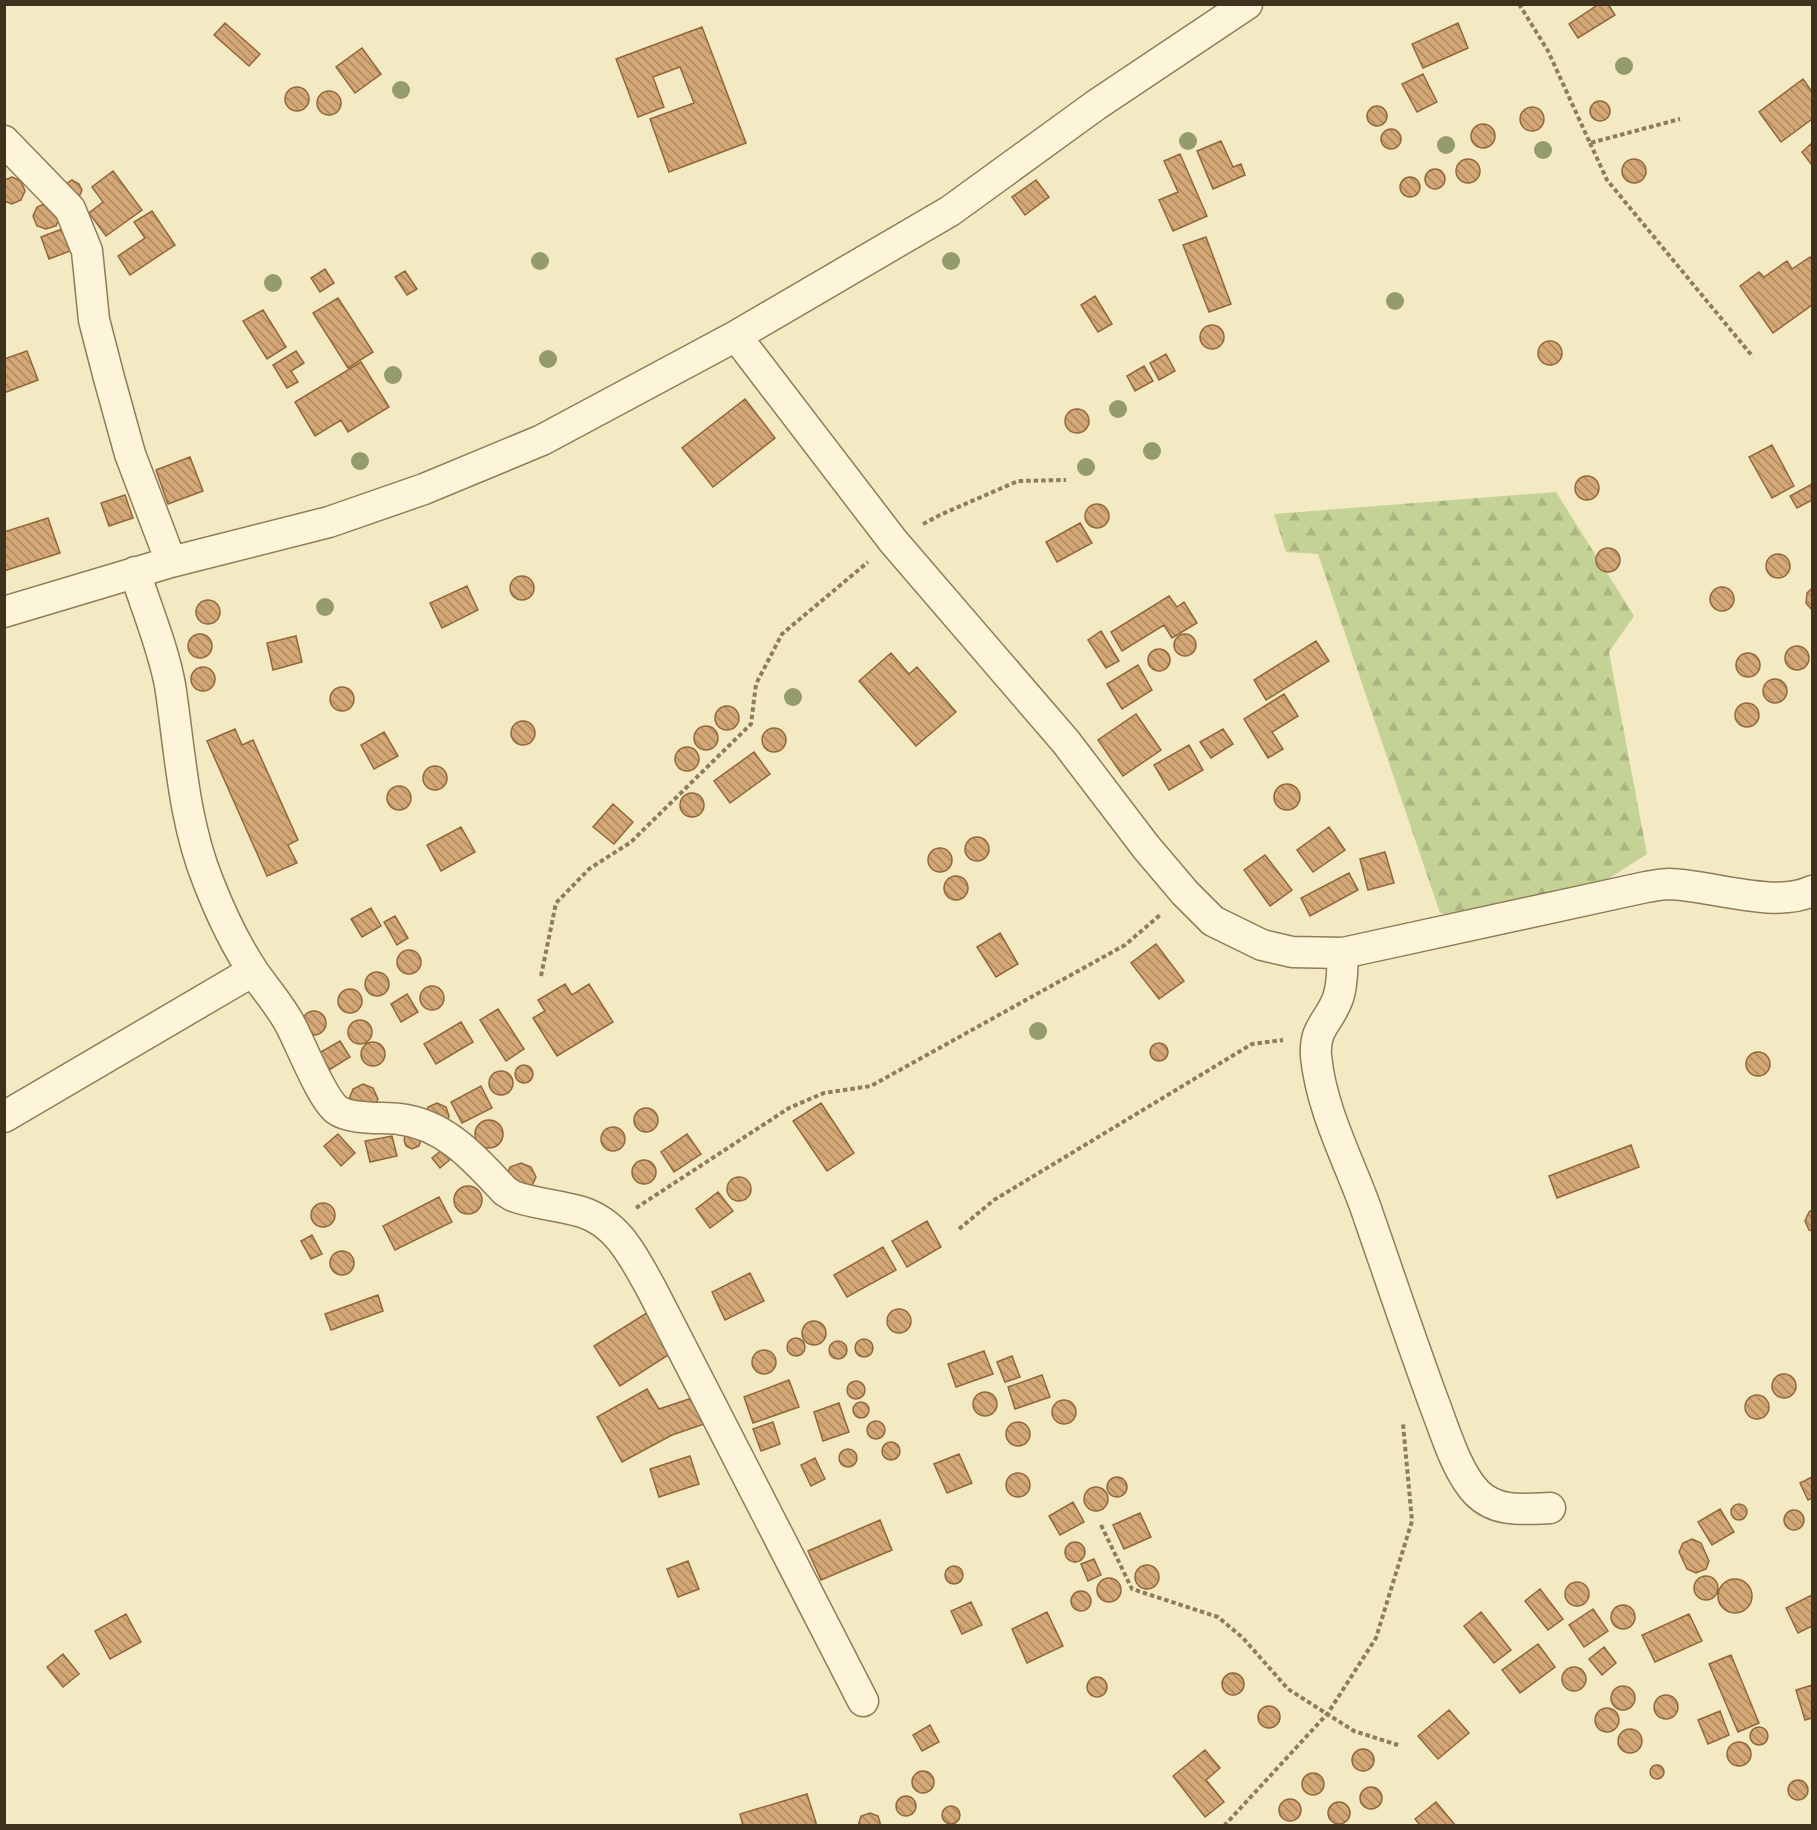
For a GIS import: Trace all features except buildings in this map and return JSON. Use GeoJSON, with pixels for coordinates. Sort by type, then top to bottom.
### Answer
{"type":"FeatureCollection","features":[{"type":"Feature","properties":{"kind":"street"},"geometry":{"type":"LineString","coordinates":[[4,612],[171,562],[329,522],[424,489],[542,440],[736,336],[950,211],[1096,105],[1247,4]]}},
{"type":"Feature","properties":{"kind":"street"},"geometry":{"type":"LineString","coordinates":[[4,141],[70,209],[87,251],[94,320],[109,378],[130,454],[171,562]]}},
{"type":"Feature","properties":{"kind":"street"},"geometry":{"type":"LineString","coordinates":[[736,336],[893,541],[1066,742],[1146,847],[1185,893],[1213,921],[1262,945],[1292,951],[1343,953],[1646,887],[1669,884],[1761,896],[1791,897],[1812,891]]}},
{"type":"Feature","properties":{"kind":"street"},"geometry":{"type":"LineString","coordinates":[[135,572],[159,642],[169,683],[194,839],[207,880],[222,913],[254,971],[290,1024],[335,1109],[352,1115],[400,1119],[423,1124],[459,1144],[505,1191],[513,1196],[582,1212],[609,1226],[634,1258],[652,1290],[863,1701]]}},
{"type":"Feature","properties":{"kind":"street"},"geometry":{"type":"LineString","coordinates":[[1343,953],[1340,995],[1317,1035],[1316,1054],[1321,1090],[1450,1446],[1477,1492],[1492,1504],[1514,1509],[1550,1508]]}},
{"type":"Feature","properties":{"kind":"street"},"geometry":{"type":"LineString","coordinates":[[4,1117],[254,971]]}},
{"type":"Feature","properties":{"kind":"path"},"geometry":{"type":"LineString","coordinates":[[1519,4],[1548,51],[1606,180],[1752,357]]}},
{"type":"Feature","properties":{"kind":"path"},"geometry":{"type":"LineString","coordinates":[[1590,142],[1680,119]]}},
{"type":"Feature","properties":{"kind":"path"},"geometry":{"type":"LineString","coordinates":[[541,976],[556,903],[589,869],[632,842],[751,724],[756,684],[782,634],[893,541],[940,515],[1018,481],[1066,480]]}},
{"type":"Feature","properties":{"kind":"path"},"geometry":{"type":"LineString","coordinates":[[609,1226],[789,1108],[824,1093],[871,1086],[1125,945],[1185,893]]}},
{"type":"Feature","properties":{"kind":"path"},"geometry":{"type":"LineString","coordinates":[[959,1229],[994,1200],[1252,1044],[1317,1035]]}},
{"type":"Feature","properties":{"kind":"path"},"geometry":{"type":"LineString","coordinates":[[1224,1826],[1328,1713],[1376,1638],[1412,1521],[1402,1420]]}},
{"type":"Feature","properties":{"kind":"path"},"geometry":{"type":"LineString","coordinates":[[1101,1525],[1132,1589],[1218,1617],[1243,1638],[1288,1689],[1354,1731],[1398,1744]]}},
{"type":"Feature","properties":{"kind":"green space"},"geometry":{"type":"Polygon","coordinates":[[[1556,492],[1634,616],[1609,652],[1647,854],[1538,924],[1522,929],[1440,913],[1318,554],[1286,552],[1274,514],[1556,492]]]}}]}
